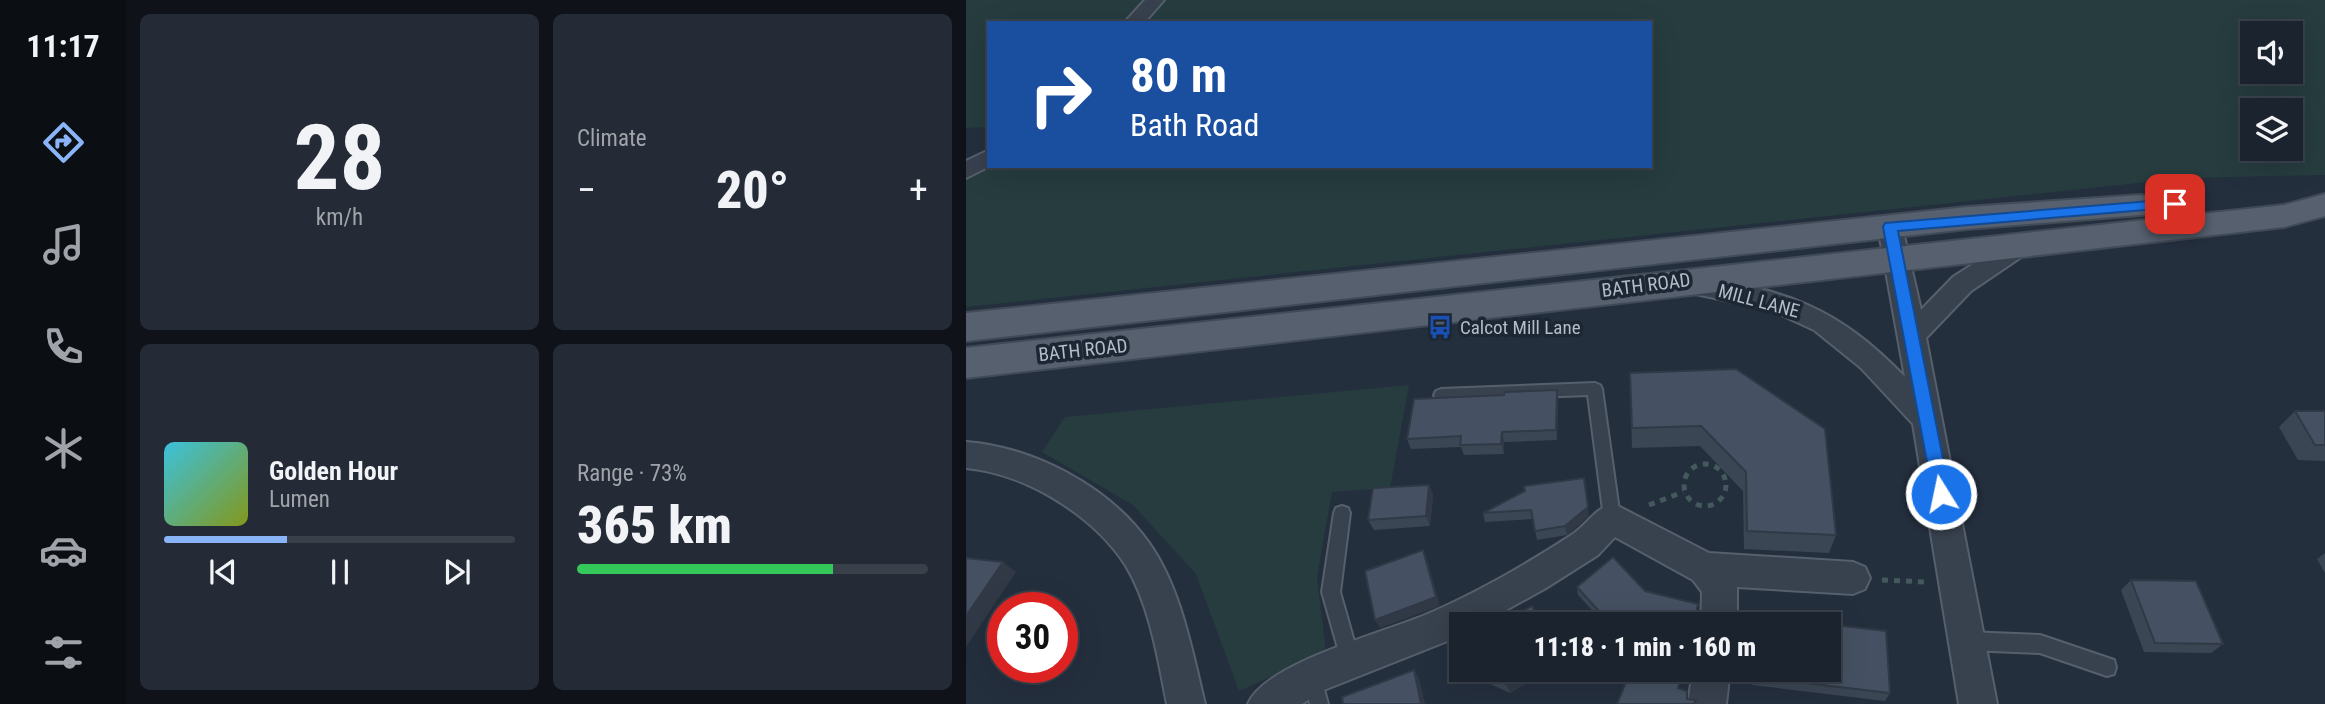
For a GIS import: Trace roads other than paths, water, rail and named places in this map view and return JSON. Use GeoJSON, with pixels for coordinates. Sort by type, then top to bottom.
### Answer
{"type":"FeatureCollection","features":[{"type":"Feature","properties":{"kind":"main road","name":"BATH ROAD"},"geometry":{"type":"LineString","coordinates":[[966,327],[1893,242],[2201,202],[2325,204]]}},
{"type":"Feature","properties":{"kind":"main road","name":"BATH ROAD"},"geometry":{"type":"LineString","coordinates":[[966,363],[1676,281],[1893,242],[2024,243],[2274,217],[2325,204]]}},
{"type":"Feature","properties":{"kind":"street"},"geometry":{"type":"LineString","coordinates":[[1135,21],[1155,0]]}},
{"type":"Feature","properties":{"kind":"street"},"geometry":{"type":"LineString","coordinates":[[966,171],[987,158]]}},
{"type":"Feature","properties":{"kind":"street"},"geometry":{"type":"LineString","coordinates":[[1893,242],[1978,704]]}},
{"type":"Feature","properties":{"kind":"street"},"geometry":{"type":"LineString","coordinates":[[1912,336],[1962,284],[2024,243]]}},
{"type":"Feature","properties":{"kind":"street","name":"MILL LANE"},"geometry":{"type":"LineString","coordinates":[[1676,281],[1782,303],[1822,321],[1846,337],[1927,419]]}},
{"type":"Feature","properties":{"kind":"street"},"geometry":{"type":"LineString","coordinates":[[966,455],[982,455],[1044,475],[1094,507],[1139,555],[1172,637],[1186,704]]}},
{"type":"Feature","properties":{"kind":"street"},"geometry":{"type":"LineString","coordinates":[[1267,704],[1315,690],[1350,659],[1437,628],[1534,577],[1586,544],[1612,518],[1705,569],[1720,587],[1719,612]]}},
{"type":"Feature","properties":{"kind":"street"},"geometry":{"type":"LineString","coordinates":[[1705,569],[1853,578]]}},
{"type":"Feature","properties":{"kind":"street"},"geometry":{"type":"LineString","coordinates":[[1707,704],[1710,682]]}},
{"type":"Feature","properties":{"kind":"lane"},"geometry":{"type":"LineString","coordinates":[[1441,395],[1595,390],[1612,518]]}},
{"type":"Feature","properties":{"kind":"lane"},"geometry":{"type":"LineString","coordinates":[[1342,513],[1331,592],[1350,659]]}},
{"type":"Feature","properties":{"kind":"lane"},"geometry":{"type":"LineString","coordinates":[[1967,641],[2040,644],[2107,667]]}},
{"type":"Feature","properties":{"kind":"place","name":"Calcot Mill Lane"},"geometry":{"type":"Point","coordinates":[1440,327]}}]}
